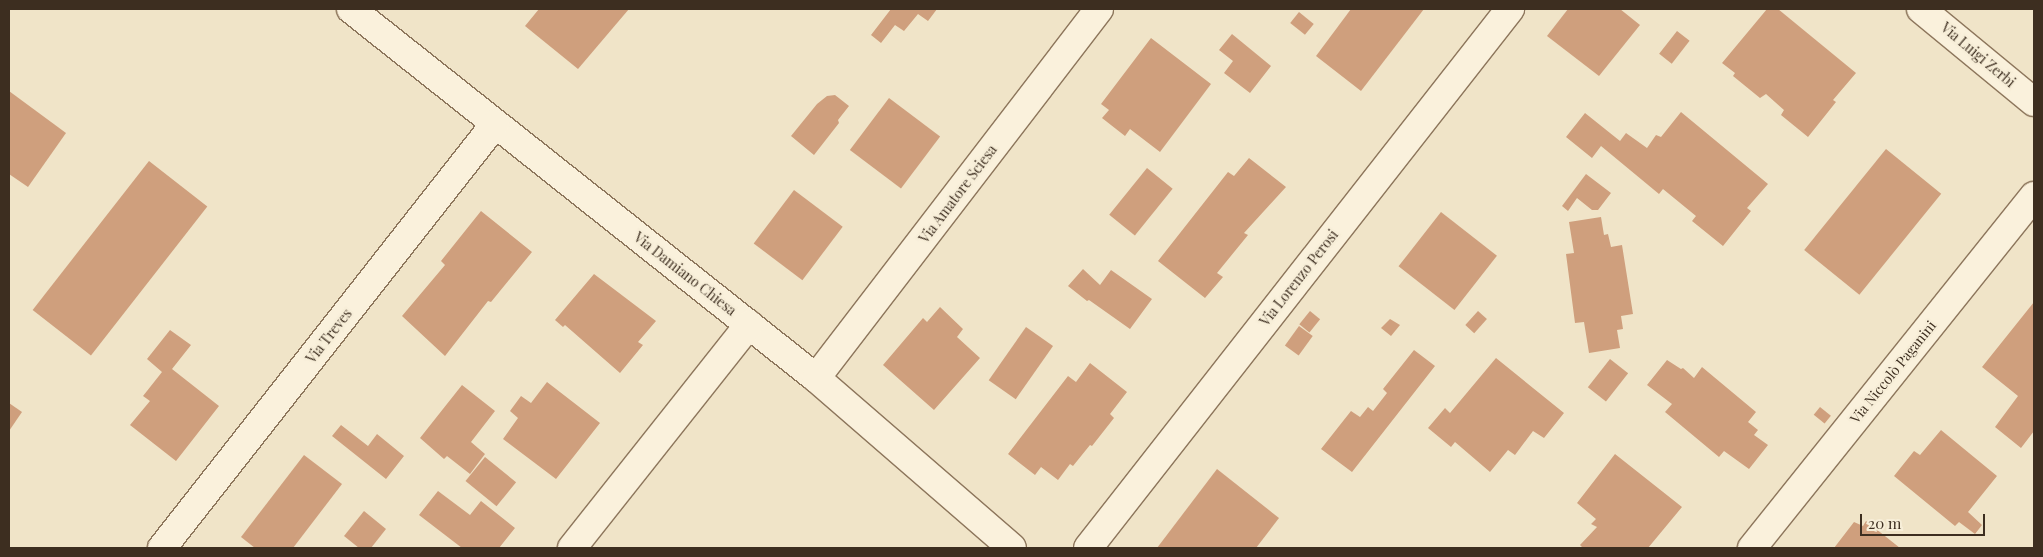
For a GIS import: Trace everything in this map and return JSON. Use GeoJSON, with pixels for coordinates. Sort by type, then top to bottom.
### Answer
{"type":"FeatureCollection","features":[{"type":"Feature","properties":{"kind":"street","name":"Via Damiano Chiesa"},"geometry":{"type":"LineString","coordinates":[[351,9],[816,378],[1012,548]]}},
{"type":"Feature","properties":{"kind":"street","name":"Via Amatore Sciesa"},"geometry":{"type":"LineString","coordinates":[[816,378],[1099,9]]}},
{"type":"Feature","properties":{"kind":"street","name":"Via Lorenzo Perosi"},"geometry":{"type":"LineString","coordinates":[[1088,548],[1510,9]]}},
{"type":"Feature","properties":{"kind":"street","name":"Via Luigi Zerbi"},"geometry":{"type":"LineString","coordinates":[[1921,9],[2034,102]]}},
{"type":"Feature","properties":{"kind":"street","name":"Via Treves"},"geometry":{"type":"LineString","coordinates":[[162,548],[495,124]]}},
{"type":"Feature","properties":{"kind":"street","name":"Via Niccolò Paganini"},"geometry":{"type":"LineString","coordinates":[[1752,548],[2034,196]]}},
{"type":"Feature","properties":{"kind":"street"},"geometry":{"type":"LineString","coordinates":[[572,548],[749,325]]}},
{"type":"Feature","properties":{"kind":"building"},"geometry":{"type":"Polygon","coordinates":[[[539,9],[629,9],[578,69],[525,26],[539,9]]]}},
{"type":"Feature","properties":{"kind":"building"},"geometry":{"type":"Polygon","coordinates":[[[891,9],[937,9],[928,21],[918,14],[904,31],[895,25],[881,43],[871,35],[891,9]]]}},
{"type":"Feature","properties":{"kind":"building"},"geometry":{"type":"Polygon","coordinates":[[[1351,9],[1424,9],[1361,91],[1316,56],[1351,9]]]}},
{"type":"Feature","properties":{"kind":"building"},"geometry":{"type":"Polygon","coordinates":[[[1568,9],[1620,9],[1640,25],[1599,76],[1547,36],[1568,9]]]}},
{"type":"Feature","properties":{"kind":"building"},"geometry":{"type":"Polygon","coordinates":[[[1767,9],[1778,9],[1856,73],[1833,100],[1836,102],[1808,137],[1781,115],[1784,110],[1766,94],[1760,98],[1733,76],[1735,73],[1722,63],[1767,9]]]}},
{"type":"Feature","properties":{"kind":"building"},"geometry":{"type":"Polygon","coordinates":[[[1299,12],[1314,24],[1305,35],[1290,23],[1299,12]]]}},
{"type":"Feature","properties":{"kind":"building"},"geometry":{"type":"Polygon","coordinates":[[[1677,31],[1690,41],[1672,64],[1659,54],[1677,31]]]}},
{"type":"Feature","properties":{"kind":"building"},"geometry":{"type":"Polygon","coordinates":[[[1232,34],[1271,66],[1250,93],[1224,73],[1233,61],[1219,50],[1232,34]]]}},
{"type":"Feature","properties":{"kind":"building"},"geometry":{"type":"Polygon","coordinates":[[[1151,38],[1211,84],[1160,152],[1130,129],[1125,136],[1102,118],[1109,110],[1101,104],[1151,38]]]}},
{"type":"Feature","properties":{"kind":"building"},"geometry":{"type":"Polygon","coordinates":[[[9,91],[66,133],[28,187],[9,174],[9,91]]]}},
{"type":"Feature","properties":{"kind":"building"},"geometry":{"type":"Polygon","coordinates":[[[835,95],[849,106],[838,120],[839,123],[814,155],[791,136],[817,104],[827,96],[835,95]]]}},
{"type":"Feature","properties":{"kind":"building"},"geometry":{"type":"Polygon","coordinates":[[[889,98],[940,137],[901,188],[850,150],[889,98]]]}},
{"type":"Feature","properties":{"kind":"building"},"geometry":{"type":"Polygon","coordinates":[[[1681,112],[1768,184],[1747,208],[1751,211],[1723,246],[1692,221],[1696,216],[1663,189],[1659,194],[1601,146],[1592,158],[1566,137],[1585,113],[1620,141],[1626,133],[1647,148],[1656,135],[1661,137],[1681,112]]]}},
{"type":"Feature","properties":{"kind":"building"},"geometry":{"type":"Polygon","coordinates":[[[1886,149],[1941,194],[1859,295],[1804,250],[1886,149]]]}},
{"type":"Feature","properties":{"kind":"building"},"geometry":{"type":"Polygon","coordinates":[[[1249,158],[1286,187],[1244,233],[1248,235],[1217,273],[1223,277],[1205,298],[1158,261],[1228,172],[1234,176],[1249,158]]]}},
{"type":"Feature","properties":{"kind":"building"},"geometry":{"type":"Polygon","coordinates":[[[149,161],[207,207],[91,355],[33,310],[149,161]]]}},
{"type":"Feature","properties":{"kind":"building"},"geometry":{"type":"Polygon","coordinates":[[[1147,168],[1173,189],[1135,235],[1109,215],[1147,168]]]}},
{"type":"Feature","properties":{"kind":"building"},"geometry":{"type":"Polygon","coordinates":[[[1586,174],[1611,193],[1598,210],[1592,210],[1577,198],[1568,211],[1562,206],[1586,174]]]}},
{"type":"Feature","properties":{"kind":"building"},"geometry":{"type":"Polygon","coordinates":[[[794,190],[843,227],[802,280],[754,244],[794,190]]]}},
{"type":"Feature","properties":{"kind":"building"},"geometry":{"type":"Polygon","coordinates":[[[481,211],[532,252],[491,302],[488,301],[445,356],[402,316],[445,265],[441,261],[481,211]]]}},
{"type":"Feature","properties":{"kind":"building"},"geometry":{"type":"Polygon","coordinates":[[[1441,212],[1497,256],[1454,310],[1399,266],[1441,212]]]}},
{"type":"Feature","properties":{"kind":"building"},"geometry":{"type":"Polygon","coordinates":[[[1601,217],[1604,235],[1608,234],[1611,247],[1622,245],[1633,314],[1621,316],[1623,329],[1617,330],[1620,348],[1589,353],[1584,322],[1575,323],[1566,254],[1574,253],[1569,222],[1601,217]]]}},
{"type":"Feature","properties":{"kind":"building"},"geometry":{"type":"Polygon","coordinates":[[[1083,269],[1100,285],[1111,270],[1152,299],[1130,329],[1068,286],[1083,269]]]}},
{"type":"Feature","properties":{"kind":"building"},"geometry":{"type":"Polygon","coordinates":[[[594,274],[656,321],[638,342],[643,345],[620,373],[565,325],[563,327],[555,320],[594,274]]]}},
{"type":"Feature","properties":{"kind":"building"},"geometry":{"type":"Polygon","coordinates":[[[2034,302],[2034,431],[2021,448],[1995,427],[2018,396],[1982,367],[2034,302]]]}},
{"type":"Feature","properties":{"kind":"building"},"geometry":{"type":"Polygon","coordinates":[[[940,307],[963,329],[957,337],[980,358],[934,410],[883,365],[923,318],[927,322],[940,307]]]}},
{"type":"Feature","properties":{"kind":"building"},"geometry":{"type":"Polygon","coordinates":[[[1310,311],[1320,319],[1309,332],[1299,324],[1310,311]]]}},
{"type":"Feature","properties":{"kind":"building"},"geometry":{"type":"Polygon","coordinates":[[[1478,311],[1487,319],[1474,333],[1465,325],[1478,311]]]}},
{"type":"Feature","properties":{"kind":"building"},"geometry":{"type":"Polygon","coordinates":[[[1390,319],[1400,325],[1391,336],[1381,328],[1390,319]]]}},
{"type":"Feature","properties":{"kind":"building"},"geometry":{"type":"Polygon","coordinates":[[[1299,326],[1313,336],[1299,355],[1285,345],[1299,326]]]}},
{"type":"Feature","properties":{"kind":"building"},"geometry":{"type":"Polygon","coordinates":[[[1026,327],[1053,346],[1016,399],[989,380],[1026,327]]]}},
{"type":"Feature","properties":{"kind":"building"},"geometry":{"type":"Polygon","coordinates":[[[170,330],[191,345],[172,369],[219,406],[176,461],[130,425],[150,401],[143,396],[162,372],[147,359],[170,330]]]}},
{"type":"Feature","properties":{"kind":"building"},"geometry":{"type":"Polygon","coordinates":[[[1414,350],[1435,366],[1352,472],[1321,449],[1351,411],[1360,417],[1368,407],[1373,411],[1387,393],[1383,389],[1414,350]]]}},
{"type":"Feature","properties":{"kind":"building"},"geometry":{"type":"Polygon","coordinates":[[[1496,358],[1564,413],[1544,438],[1533,431],[1515,455],[1508,450],[1490,472],[1455,442],[1451,447],[1428,428],[1445,408],[1450,413],[1496,358]]]}},
{"type":"Feature","properties":{"kind":"building"},"geometry":{"type":"Polygon","coordinates":[[[1610,359],[1628,373],[1606,402],[1588,387],[1610,359]]]}},
{"type":"Feature","properties":{"kind":"building"},"geometry":{"type":"Polygon","coordinates":[[[1667,360],[1681,369],[1683,368],[1694,378],[1702,367],[1756,412],[1748,422],[1758,430],[1754,435],[1768,445],[1749,469],[1724,451],[1719,457],[1665,412],[1672,404],[1647,385],[1667,360]]]}},
{"type":"Feature","properties":{"kind":"building"},"geometry":{"type":"Polygon","coordinates":[[[1090,363],[1127,392],[1110,414],[1114,418],[1092,446],[1090,445],[1073,466],[1070,464],[1058,480],[1041,467],[1035,475],[1008,454],[1068,376],[1076,382],[1090,363]]]}},
{"type":"Feature","properties":{"kind":"building"},"geometry":{"type":"Polygon","coordinates":[[[547,382],[600,423],[556,479],[503,439],[518,418],[510,411],[521,396],[531,403],[547,382]]]}},
{"type":"Feature","properties":{"kind":"building"},"geometry":{"type":"Polygon","coordinates":[[[462,385],[495,411],[471,442],[485,454],[470,474],[447,456],[444,459],[420,438],[462,385]]]}},
{"type":"Feature","properties":{"kind":"building"},"geometry":{"type":"Polygon","coordinates":[[[9,403],[22,412],[9,431],[9,403]]]}},
{"type":"Feature","properties":{"kind":"building"},"geometry":{"type":"Polygon","coordinates":[[[1820,407],[1831,416],[1825,424],[1814,415],[1820,407]]]}},
{"type":"Feature","properties":{"kind":"building"},"geometry":{"type":"Polygon","coordinates":[[[341,425],[368,446],[377,434],[404,456],[386,479],[332,436],[341,425]]]}},
{"type":"Feature","properties":{"kind":"building"},"geometry":{"type":"Polygon","coordinates":[[[1941,430],[1997,476],[1968,512],[1982,525],[1975,534],[1959,522],[1955,526],[1894,476],[1914,451],[1920,455],[1941,430]]]}},
{"type":"Feature","properties":{"kind":"building"},"geometry":{"type":"Polygon","coordinates":[[[1615,454],[1682,507],[1648,548],[1583,548],[1580,545],[1597,527],[1591,524],[1596,519],[1577,503],[1615,454]]]}},
{"type":"Feature","properties":{"kind":"building"},"geometry":{"type":"Polygon","coordinates":[[[304,455],[342,484],[293,548],[255,548],[241,537],[304,455]]]}},
{"type":"Feature","properties":{"kind":"building"},"geometry":{"type":"Polygon","coordinates":[[[485,457],[516,482],[497,506],[465,481],[485,457]]]}},
{"type":"Feature","properties":{"kind":"building"},"geometry":{"type":"Polygon","coordinates":[[[1217,469],[1279,518],[1256,548],[1157,548],[1217,469]]]}},
{"type":"Feature","properties":{"kind":"building"},"geometry":{"type":"Polygon","coordinates":[[[438,491],[470,515],[481,501],[515,528],[499,548],[462,548],[419,515],[438,491]]]}},
{"type":"Feature","properties":{"kind":"building"},"geometry":{"type":"Polygon","coordinates":[[[364,511],[386,529],[371,548],[359,548],[344,536],[364,511]]]}},
{"type":"Feature","properties":{"kind":"building"},"geometry":{"type":"Polygon","coordinates":[[[1866,521],[1900,548],[1834,548],[1854,522],[1863,526],[1866,521]]]}}]}
